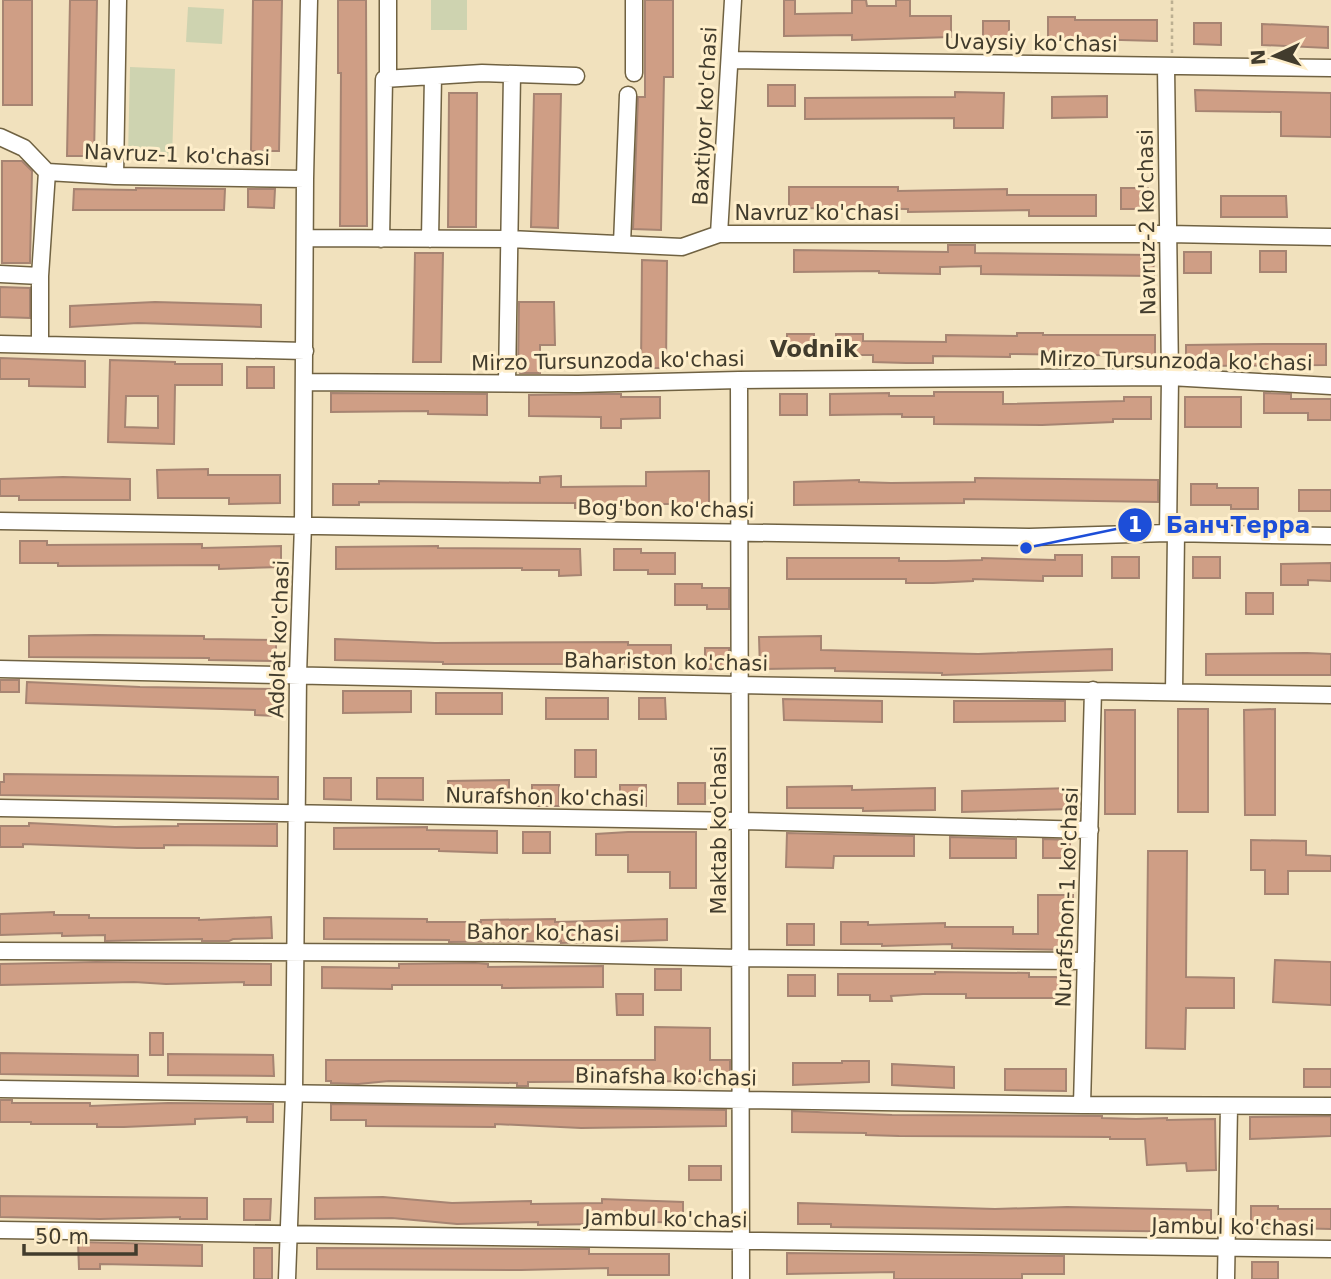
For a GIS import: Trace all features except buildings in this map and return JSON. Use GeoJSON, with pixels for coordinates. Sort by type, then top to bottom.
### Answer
{"type":"FeatureCollection","features":[{"type":"Feature","properties":{"kind":"street"},"geometry":{"type":"LineString","coordinates":[[115,176],[118,0]]}},
{"type":"Feature","properties":{"kind":"street","name":"Adolat ko'chasi"},"geometry":{"type":"LineString","coordinates":[[287,1279],[294,1093],[309,0]]}},
{"type":"Feature","properties":{"kind":"street"},"geometry":{"type":"LineString","coordinates":[[381,239],[388,0]]}},
{"type":"Feature","properties":{"kind":"street"},"geometry":{"type":"LineString","coordinates":[[634,0],[634,73]]}},
{"type":"Feature","properties":{"kind":"street","name":"Baxtiyor ko'chasi"},"geometry":{"type":"LineString","coordinates":[[719,234],[733,0]]}},
{"type":"Feature","properties":{"kind":"street","name":"Uvaysiy ko'chasi"},"geometry":{"type":"LineString","coordinates":[[730,60],[1331,68]]}},
{"type":"Feature","properties":{"kind":"street","name":"Navruz-2 ko'chasi"},"geometry":{"type":"LineString","coordinates":[[1169,66],[1168,234],[1174,692]]}},
{"type":"Feature","properties":{"kind":"street"},"geometry":{"type":"LineString","coordinates":[[386,79],[512,74],[576,76]]}},
{"type":"Feature","properties":{"kind":"street"},"geometry":{"type":"LineString","coordinates":[[507,383],[512,74]]}},
{"type":"Feature","properties":{"kind":"street"},"geometry":{"type":"LineString","coordinates":[[430,239],[433,76]]}},
{"type":"Feature","properties":{"kind":"street"},"geometry":{"type":"LineString","coordinates":[[622,244],[628,95]]}},
{"type":"Feature","properties":{"kind":"street"},"geometry":{"type":"LineString","coordinates":[[0,137],[24,148],[47,172],[40,276],[40,345]]}},
{"type":"Feature","properties":{"kind":"street","name":"Navruz-1 ko'chasi"},"geometry":{"type":"LineString","coordinates":[[47,172],[115,176],[305,179]]}},
{"type":"Feature","properties":{"kind":"street","name":"Navruz ko'chasi"},"geometry":{"type":"LineString","coordinates":[[306,238],[509,239],[682,247],[719,234],[1168,234],[1331,237]]}},
{"type":"Feature","properties":{"kind":"street"},"geometry":{"type":"LineString","coordinates":[[0,274],[40,276]]}},
{"type":"Feature","properties":{"kind":"street"},"geometry":{"type":"LineString","coordinates":[[0,344],[305,351]]}},
{"type":"Feature","properties":{"kind":"street","name":"Mirzo Tursunzoda ko'chasi"},"geometry":{"type":"LineString","coordinates":[[305,382],[507,383],[1170,377],[1331,386]]}},
{"type":"Feature","properties":{"kind":"street","name":"Maktab ko'chasi"},"geometry":{"type":"LineString","coordinates":[[739,380],[741,1279]]}},
{"type":"Feature","properties":{"kind":"street","name":"Bog'bon ko'chasi"},"geometry":{"type":"LineString","coordinates":[[0,521],[1030,537],[1172,533],[1331,536]]}},
{"type":"Feature","properties":{"kind":"street","name":"Bahariston ko'chasi"},"geometry":{"type":"LineString","coordinates":[[0,669],[1331,695]]}},
{"type":"Feature","properties":{"kind":"street","name":"Nurafshon-1 ko'chasi"},"geometry":{"type":"LineString","coordinates":[[1082,1105],[1093,690]]}},
{"type":"Feature","properties":{"kind":"street","name":"Nurafshon ko'chasi"},"geometry":{"type":"LineString","coordinates":[[0,808],[1090,830]]}},
{"type":"Feature","properties":{"kind":"street","name":"Bahor ko'chasi"},"geometry":{"type":"LineString","coordinates":[[0,951],[516,953],[1086,961]]}},
{"type":"Feature","properties":{"kind":"street","name":"Binafsha ko'chasi"},"geometry":{"type":"LineString","coordinates":[[0,1089],[1082,1105],[1331,1106]]}},
{"type":"Feature","properties":{"kind":"street"},"geometry":{"type":"LineString","coordinates":[[1226,1279],[1229,1106]]}},
{"type":"Feature","properties":{"kind":"street","name":"Jambul ko'chasi"},"geometry":{"type":"LineString","coordinates":[[0,1230],[1331,1250]]}},
{"type":"Feature","properties":{"kind":"path"},"geometry":{"type":"LineString","coordinates":[[1169,66],[1172,0]]}},
{"type":"Feature","properties":{"kind":"green space"},"geometry":{"type":"Polygon","coordinates":[[[431,0],[467,0],[467,30],[431,30],[431,0]]]}},
{"type":"Feature","properties":{"kind":"green space"},"geometry":{"type":"Polygon","coordinates":[[[188,7],[224,9],[222,44],[186,42],[188,7]]]}},
{"type":"Feature","properties":{"kind":"green space"},"geometry":{"type":"Polygon","coordinates":[[[130,67],[175,69],[172,158],[128,157],[130,67]]]}},
{"type":"Feature","properties":{"kind":"place","name":"БанчТерра"},"geometry":{"type":"Point","coordinates":[1026,548]}},
{"type":"Feature","properties":{"kind":"district","name":"Vodnik"},"geometry":{"type":"Point","coordinates":[814,349]}}]}
